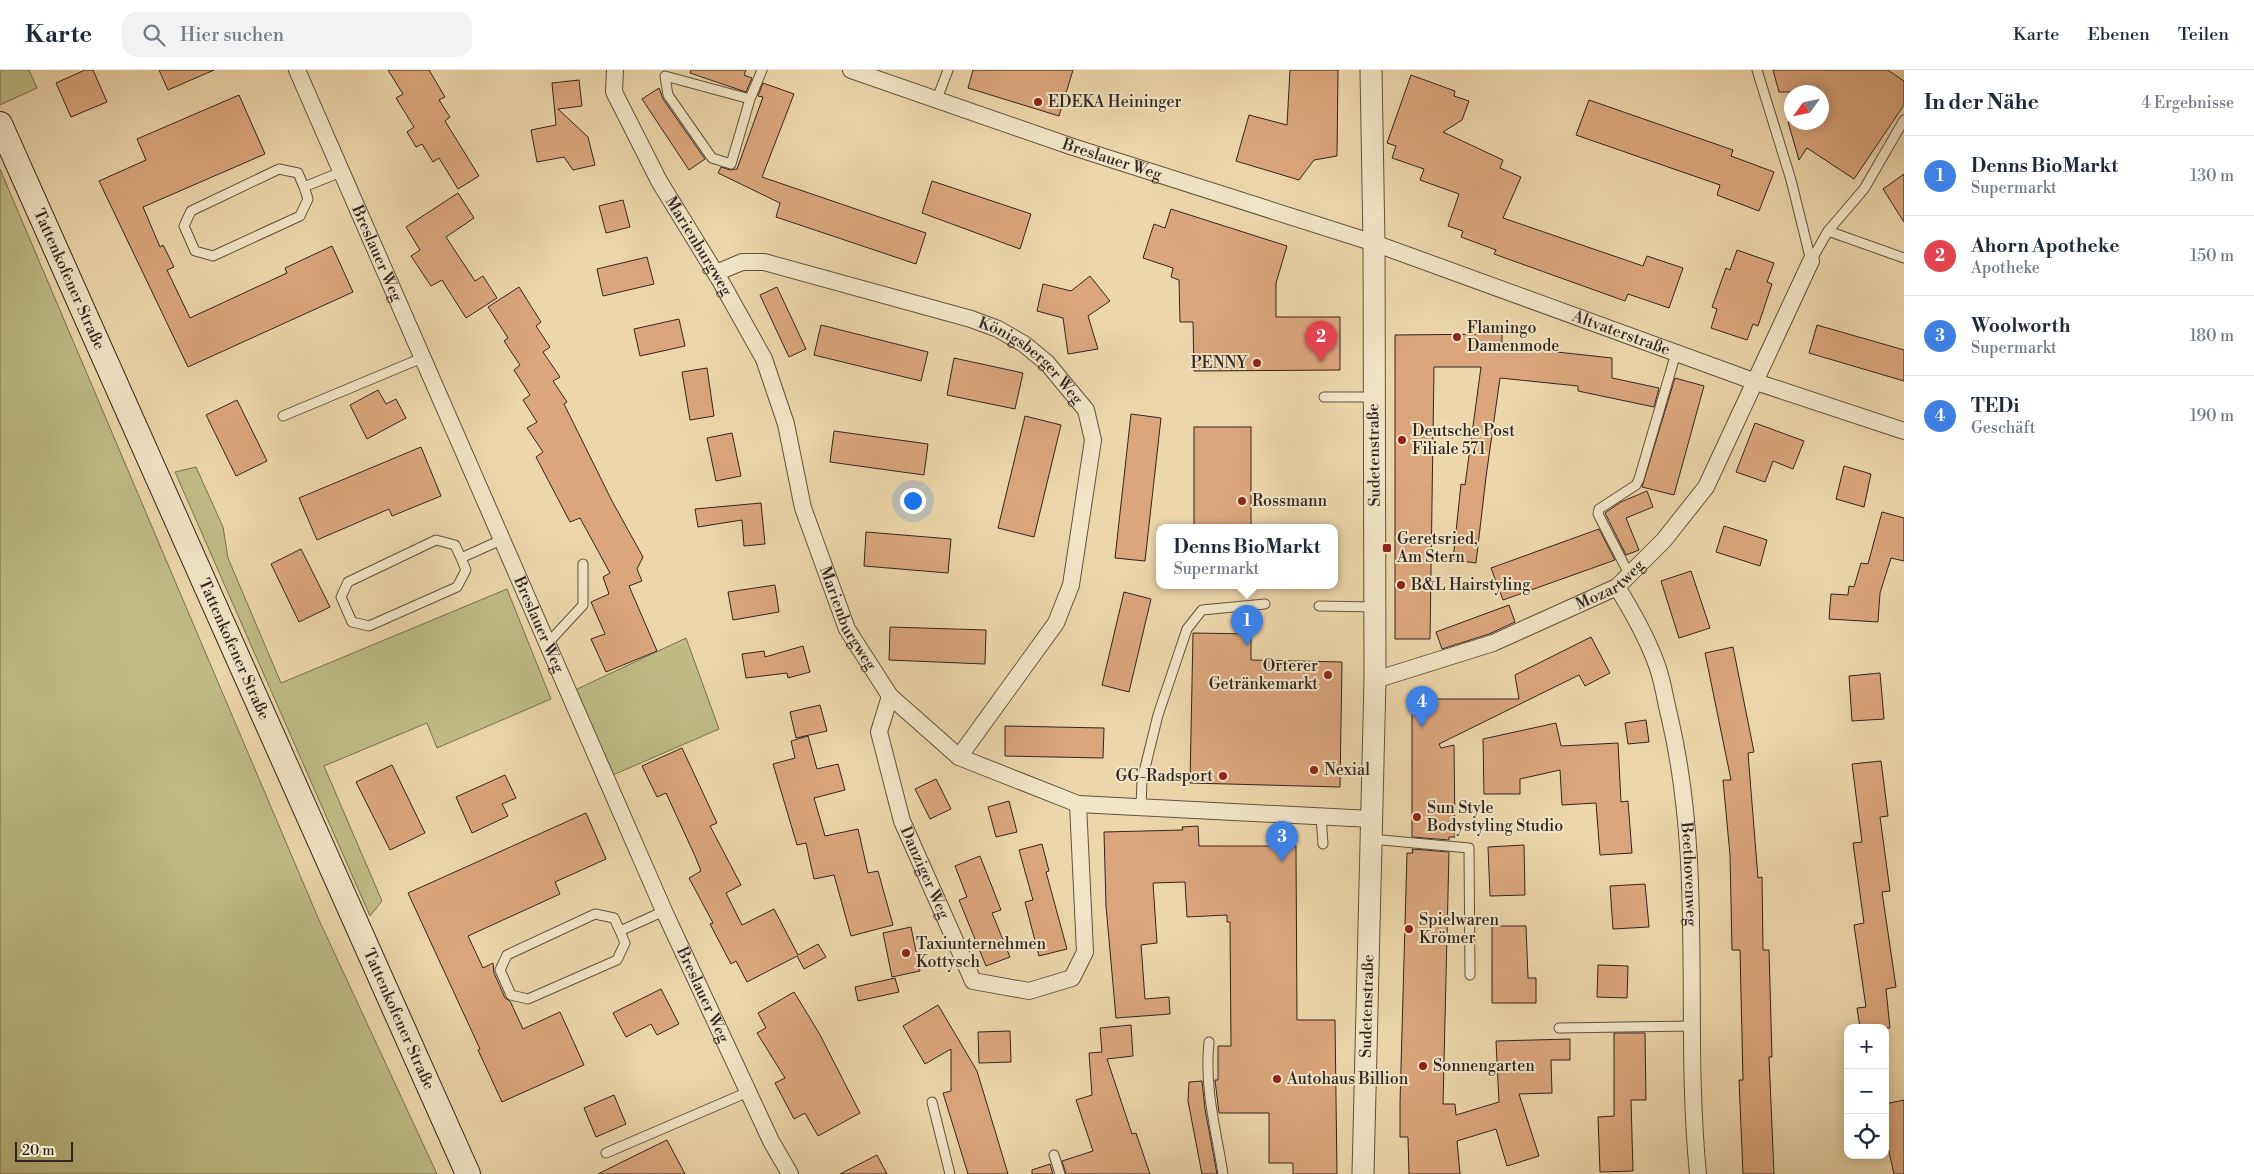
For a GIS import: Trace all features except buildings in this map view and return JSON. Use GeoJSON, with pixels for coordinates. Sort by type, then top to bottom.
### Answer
{"type":"FeatureCollection","features":[{"type":"Feature","properties":{"kind":"main road","name":"Tattenkofener Straße"},"geometry":{"type":"LineString","coordinates":[[0,124],[468,1174]]}},
{"type":"Feature","properties":{"kind":"street","name":"Breslauer Weg"},"geometry":{"type":"LineString","coordinates":[[297,70],[664,911],[771,1141],[790,1174]]}},
{"type":"Feature","properties":{"kind":"street","name":"Marienburgweg"},"geometry":{"type":"LineString","coordinates":[[615,70],[614,92],[659,181],[716,273],[764,359],[786,424],[803,508],[847,629],[890,696],[959,757],[1078,804],[1321,816],[1371,829]]}},
{"type":"Feature","properties":{"kind":"street","name":"Breslauer Weg"},"geometry":{"type":"LineString","coordinates":[[851,70],[1073,147],[1374,243]]}},
{"type":"Feature","properties":{"kind":"street","name":"Sudetenstraße"},"geometry":{"type":"LineString","coordinates":[[1363,1174],[1375,680],[1374,243],[1371,70]]}},
{"type":"Feature","properties":{"kind":"street","name":"Altvaterstraße"},"geometry":{"type":"LineString","coordinates":[[1374,243],[1756,382],[1904,430]]}},
{"type":"Feature","properties":{"kind":"street"},"geometry":{"type":"LineString","coordinates":[[1756,382],[1811,261]]}},
{"type":"Feature","properties":{"kind":"street","name":"Königsberger Weg"},"geometry":{"type":"LineString","coordinates":[[716,273],[742,262],[764,262],[971,319],[998,329],[1024,344],[1047,363],[1086,410],[1093,440],[1072,585],[1056,623],[959,757]]}},
{"type":"Feature","properties":{"kind":"street","name":"Mozartweg"},"geometry":{"type":"LineString","coordinates":[[1375,680],[1493,643],[1617,587],[1664,540],[1706,487],[1756,382]]}},
{"type":"Feature","properties":{"kind":"street","name":"Beethovenweg"},"geometry":{"type":"LineString","coordinates":[[1617,587],[1637,618],[1656,662],[1675,740],[1685,804],[1692,897],[1692,1026],[1698,1174]]}},
{"type":"Feature","properties":{"kind":"street","name":"Danziger Weg"},"geometry":{"type":"LineString","coordinates":[[890,696],[879,732],[902,821],[973,981],[1029,991],[1072,978],[1084,952],[1078,804]]}},
{"type":"Feature","properties":{"kind":"lane"},"geometry":{"type":"LineString","coordinates":[[750,99],[665,76],[668,95],[712,158],[732,164],[750,99],[762,70]]}},
{"type":"Feature","properties":{"kind":"lane"},"geometry":{"type":"LineString","coordinates":[[937,99],[948,70]]}},
{"type":"Feature","properties":{"kind":"lane"},"geometry":{"type":"LineString","coordinates":[[1757,70],[1792,180],[1811,261]]}},
{"type":"Feature","properties":{"kind":"lane"},"geometry":{"type":"LineString","coordinates":[[1811,261],[1828,231],[1864,189],[1904,120]]}},
{"type":"Feature","properties":{"kind":"lane"},"geometry":{"type":"LineString","coordinates":[[279,169],[298,174],[304,187],[308,199],[300,216],[213,256],[195,251],[184,226],[191,211],[279,169]]}},
{"type":"Feature","properties":{"kind":"lane"},"geometry":{"type":"LineString","coordinates":[[304,187],[341,172]]}},
{"type":"Feature","properties":{"kind":"lane"},"geometry":{"type":"LineString","coordinates":[[1828,231],[1904,258]]}},
{"type":"Feature","properties":{"kind":"lane"},"geometry":{"type":"LineString","coordinates":[[1630,576],[1598,514],[1599,509],[1636,485],[1639,480],[1676,353]]}},
{"type":"Feature","properties":{"kind":"lane"},"geometry":{"type":"LineString","coordinates":[[283,416],[422,358]]}},
{"type":"Feature","properties":{"kind":"lane"},"geometry":{"type":"LineString","coordinates":[[1324,397],[1373,397]]}},
{"type":"Feature","properties":{"kind":"lane"},"geometry":{"type":"LineString","coordinates":[[436,540],[455,545],[461,558],[466,570],[457,587],[369,626],[352,622],[341,597],[348,582],[436,540]]}},
{"type":"Feature","properties":{"kind":"lane"},"geometry":{"type":"LineString","coordinates":[[461,558],[501,540]]}},
{"type":"Feature","properties":{"kind":"lane"},"geometry":{"type":"LineString","coordinates":[[547,644],[583,605],[582,564]]}},
{"type":"Feature","properties":{"kind":"lane"},"geometry":{"type":"LineString","coordinates":[[1141,808],[1142,780],[1158,715],[1187,629],[1202,610],[1265,604]]}},
{"type":"Feature","properties":{"kind":"lane"},"geometry":{"type":"LineString","coordinates":[[1320,606],[1375,607]]}},
{"type":"Feature","properties":{"kind":"lane"},"geometry":{"type":"LineString","coordinates":[[1321,816],[1323,844]]}},
{"type":"Feature","properties":{"kind":"lane"},"geometry":{"type":"LineString","coordinates":[[1371,829],[1469,848],[1470,975]]}},
{"type":"Feature","properties":{"kind":"lane"},"geometry":{"type":"LineString","coordinates":[[620,931],[664,911]]}},
{"type":"Feature","properties":{"kind":"lane"},"geometry":{"type":"LineString","coordinates":[[595,914],[614,918],[620,931],[625,943],[617,960],[528,999],[511,995],[500,970],[507,955],[595,914]]}},
{"type":"Feature","properties":{"kind":"lane"},"geometry":{"type":"LineString","coordinates":[[1559,1028],[1692,1026]]}},
{"type":"Feature","properties":{"kind":"lane"},"geometry":{"type":"LineString","coordinates":[[1209,1042],[1206,1065],[1211,1113],[1223,1174]]}},
{"type":"Feature","properties":{"kind":"lane"},"geometry":{"type":"LineString","coordinates":[[606,1153],[748,1092]]}},
{"type":"Feature","properties":{"kind":"lane"},"geometry":{"type":"LineString","coordinates":[[932,1102],[950,1174]]}},
{"type":"Feature","properties":{"kind":"lane"},"geometry":{"type":"LineString","coordinates":[[1054,1155],[1060,1174]]}},
{"type":"Feature","properties":{"kind":"shaded area"},"geometry":{"type":"Polygon","coordinates":[[[0,70],[29,70],[37,88],[0,105],[0,70]]]}},
{"type":"Feature","properties":{"kind":"shaded area"},"geometry":{"type":"Polygon","coordinates":[[[0,169],[319,920],[437,1174],[0,1174],[0,169]]]}},
{"type":"Feature","properties":{"kind":"shaded area"},"geometry":{"type":"Polygon","coordinates":[[[196,467],[223,527],[228,558],[281,683],[507,589],[551,699],[437,748],[427,723],[324,766],[382,901],[370,916],[175,472],[196,467]]]}},
{"type":"Feature","properties":{"kind":"shaded area"},"geometry":{"type":"Polygon","coordinates":[[[686,638],[719,729],[613,775],[575,690],[686,638]]]}},
{"type":"Feature","properties":{"kind":"place","name":"EDEKA Heininger"},"geometry":{"type":"Point","coordinates":[1038,102]}},
{"type":"Feature","properties":{"kind":"place","name":"Flamingo Damenmode"},"geometry":{"type":"Point","coordinates":[1457,337]}},
{"type":"Feature","properties":{"kind":"place","name":"Ahorn Apotheke"},"geometry":{"type":"Point","coordinates":[1321,362]}},
{"type":"Feature","properties":{"kind":"place","name":"PENNY"},"geometry":{"type":"Point","coordinates":[1257,363]}},
{"type":"Feature","properties":{"kind":"place","name":"Deutsche Post Filiale 571"},"geometry":{"type":"Point","coordinates":[1402,440]}},
{"type":"Feature","properties":{"kind":"place","name":"Rossmann"},"geometry":{"type":"Point","coordinates":[1242,501]}},
{"type":"Feature","properties":{"kind":"place","name":"Geretsried, Am Stern"},"geometry":{"type":"Point","coordinates":[1387,548]}},
{"type":"Feature","properties":{"kind":"place","name":"B&L Hairstyling"},"geometry":{"type":"Point","coordinates":[1401,585]}},
{"type":"Feature","properties":{"kind":"place","name":"Denns BioMarkt"},"geometry":{"type":"Point","coordinates":[1247,646]}},
{"type":"Feature","properties":{"kind":"place","name":"Orterer Getränkemarkt"},"geometry":{"type":"Point","coordinates":[1328,675]}},
{"type":"Feature","properties":{"kind":"place","name":"TEDi"},"geometry":{"type":"Point","coordinates":[1422,727]}},
{"type":"Feature","properties":{"kind":"place","name":"Nexial"},"geometry":{"type":"Point","coordinates":[1314,770]}},
{"type":"Feature","properties":{"kind":"place","name":"GG-Radsport"},"geometry":{"type":"Point","coordinates":[1223,776]}},
{"type":"Feature","properties":{"kind":"place","name":"Sun Style Bodystyling Studio"},"geometry":{"type":"Point","coordinates":[1417,817]}},
{"type":"Feature","properties":{"kind":"place","name":"Woolworth"},"geometry":{"type":"Point","coordinates":[1282,862]}},
{"type":"Feature","properties":{"kind":"place","name":"Spielwaren Krömer"},"geometry":{"type":"Point","coordinates":[1409,929]}},
{"type":"Feature","properties":{"kind":"place","name":"Taxiunternehmen Kottysch"},"geometry":{"type":"Point","coordinates":[906,953]}},
{"type":"Feature","properties":{"kind":"place","name":"Sonnengarten"},"geometry":{"type":"Point","coordinates":[1423,1066]}},
{"type":"Feature","properties":{"kind":"place","name":"Autohaus Billion"},"geometry":{"type":"Point","coordinates":[1277,1079]}}]}
